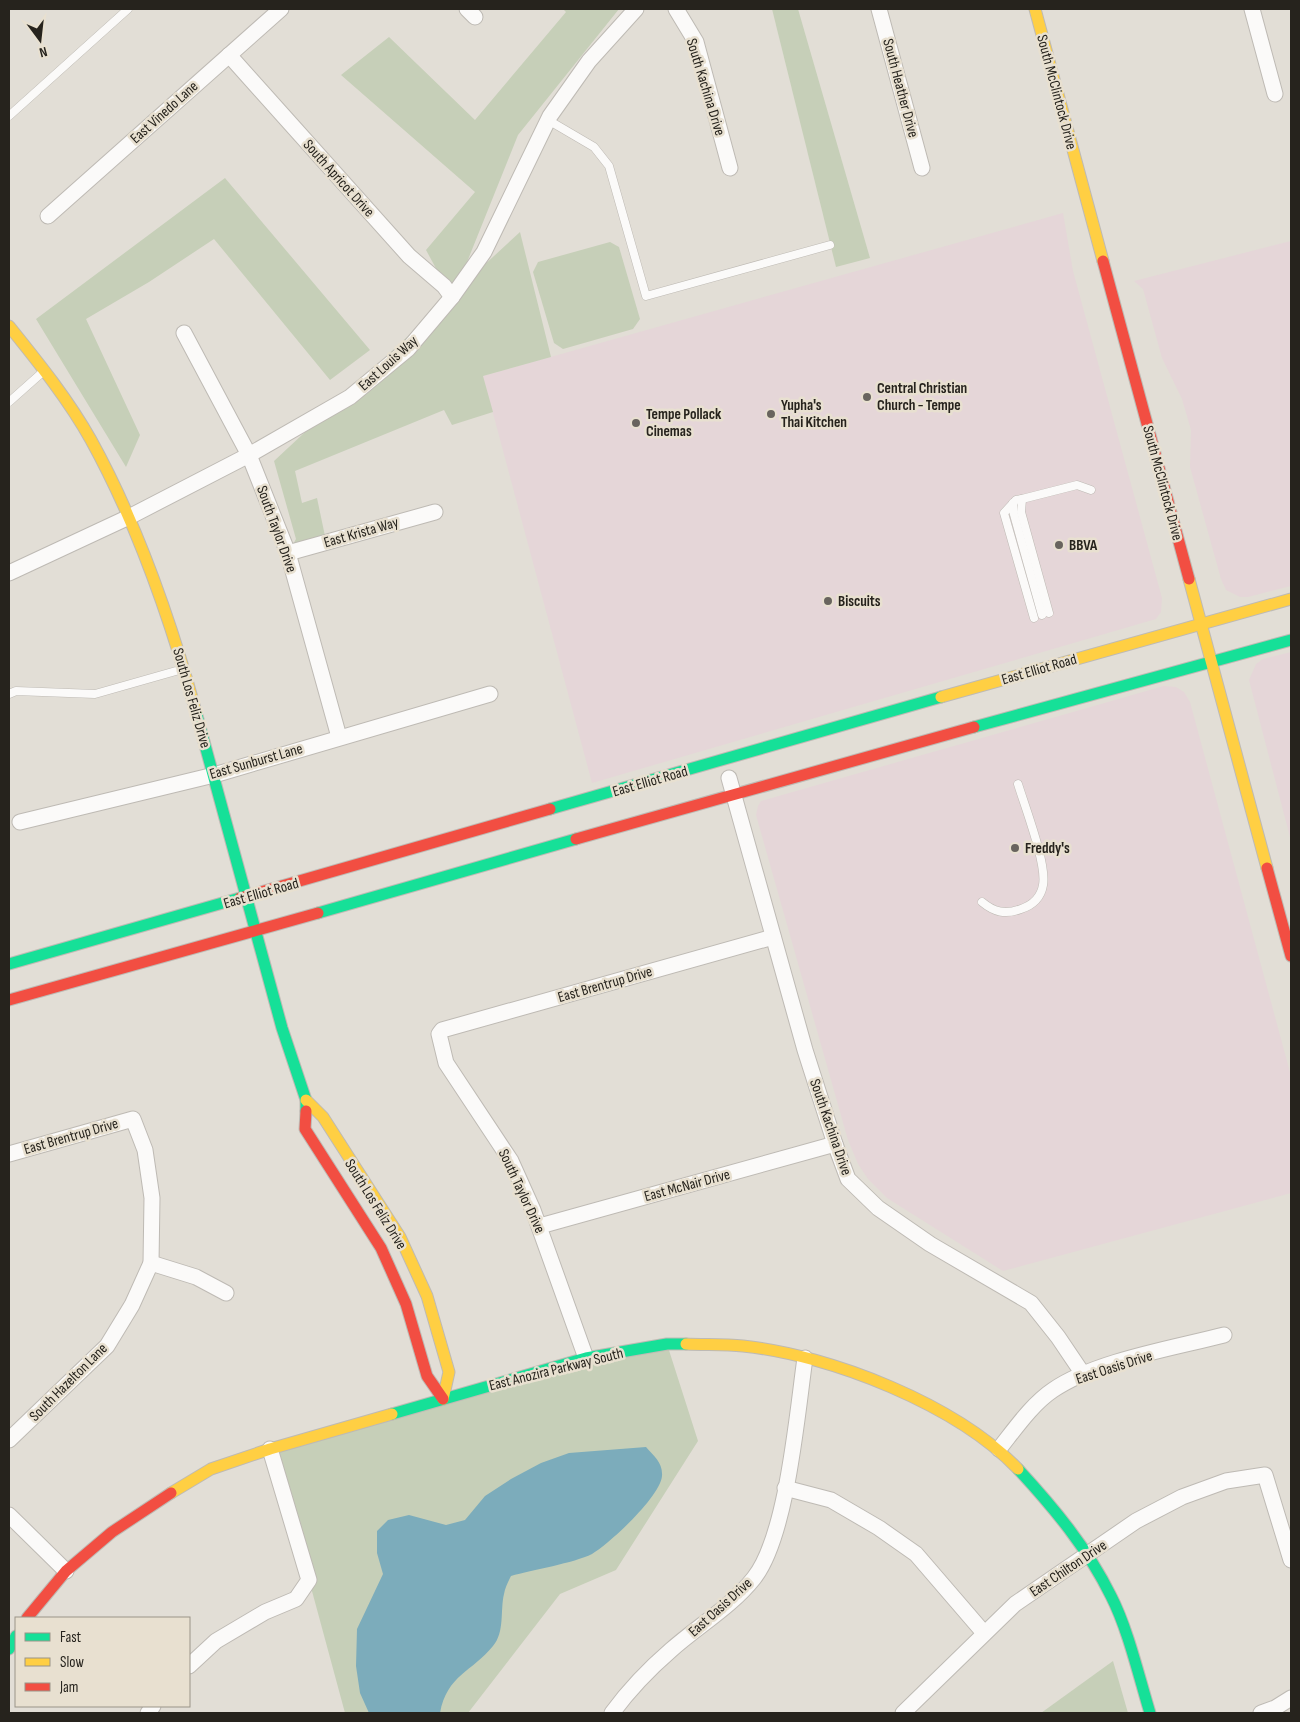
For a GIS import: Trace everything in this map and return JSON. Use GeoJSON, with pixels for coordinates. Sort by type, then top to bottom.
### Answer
{"type":"FeatureCollection","features":[{"type":"Feature","properties":{"kind":"main road","name":"South McClintock Drive"},"geometry":{"type":"LineString","coordinates":[[1035,9],[1291,956]]}},
{"type":"Feature","properties":{"kind":"main road","name":"South Los Feliz Drive"},"geometry":{"type":"LineString","coordinates":[[9,326],[45,370],[90,438],[129,517],[151,570],[184,669],[290,1053],[306,1100],[305,1129],[381,1248],[406,1304],[427,1376],[443,1399]]}},
{"type":"Feature","properties":{"kind":"main road","name":"East Elliot Road"},"geometry":{"type":"LineString","coordinates":[[9,964],[1201,623],[1291,600]]}},
{"type":"Feature","properties":{"kind":"main road"},"geometry":{"type":"LineString","coordinates":[[9,1000],[733,794],[1291,640]]}},
{"type":"Feature","properties":{"kind":"main road","name":"South Los Feliz Drive"},"geometry":{"type":"LineString","coordinates":[[306,1100],[323,1116],[332,1134],[400,1237],[426,1296],[449,1372],[443,1399]]}},
{"type":"Feature","properties":{"kind":"main road","name":"East Anozira Parkway South"},"geometry":{"type":"LineString","coordinates":[[28,1617],[66,1571],[112,1532],[160,1499],[211,1469],[270,1449],[586,1358],[668,1344],[743,1346],[805,1358],[877,1379],[943,1414],[999,1449],[1048,1501],[1112,1596],[1150,1713]]}},
{"type":"Feature","properties":{"kind":"main road"},"geometry":{"type":"LineString","coordinates":[[9,1649],[15,1638]]}},
{"type":"Feature","properties":{"kind":"street","name":"East Vinedo Lane"},"geometry":{"type":"LineString","coordinates":[[48,216],[281,9]]}},
{"type":"Feature","properties":{"kind":"street","name":"East Louis Way"},"geometry":{"type":"LineString","coordinates":[[9,573],[129,517],[250,455],[350,397],[408,350],[452,297],[484,252],[548,120],[589,61],[636,9]]}},
{"type":"Feature","properties":{"kind":"street","name":"South Kachina Drive"},"geometry":{"type":"LineString","coordinates":[[676,9],[696,42],[730,168]]}},
{"type":"Feature","properties":{"kind":"street","name":"South Heather Drive"},"geometry":{"type":"LineString","coordinates":[[880,9],[922,168]]}},
{"type":"Feature","properties":{"kind":"street"},"geometry":{"type":"LineString","coordinates":[[1252,9],[1275,94]]}},
{"type":"Feature","properties":{"kind":"street","name":"South Apricot Drive"},"geometry":{"type":"LineString","coordinates":[[229,54],[409,256],[444,286],[452,297]]}},
{"type":"Feature","properties":{"kind":"street","name":"South Taylor Drive"},"geometry":{"type":"LineString","coordinates":[[184,333],[250,455],[288,553],[339,737]]}},
{"type":"Feature","properties":{"kind":"street","name":"East Krista Way"},"geometry":{"type":"LineString","coordinates":[[288,553],[435,512]]}},
{"type":"Feature","properties":{"kind":"street","name":"East Sunburst Lane"},"geometry":{"type":"LineString","coordinates":[[20,822],[214,775],[490,694]]}},
{"type":"Feature","properties":{"kind":"street","name":"South Kachina Drive"},"geometry":{"type":"LineString","coordinates":[[730,778],[773,937],[834,1144],[848,1179],[878,1208],[930,1244],[1031,1304],[1058,1337],[1082,1374]]}},
{"type":"Feature","properties":{"kind":"street","name":"East Brentrup Drive"},"geometry":{"type":"LineString","coordinates":[[439,1034],[442,1030],[773,937]]}},
{"type":"Feature","properties":{"kind":"street","name":"South Taylor Drive"},"geometry":{"type":"LineString","coordinates":[[439,1034],[446,1063],[511,1161],[540,1226],[586,1358]]}},
{"type":"Feature","properties":{"kind":"street","name":"East Brentrup Drive"},"geometry":{"type":"LineString","coordinates":[[9,1154],[133,1119]]}},
{"type":"Feature","properties":{"kind":"street","name":"South Hazelton Lane"},"geometry":{"type":"LineString","coordinates":[[9,1440],[107,1346],[132,1304],[151,1263],[152,1198],[145,1150],[133,1119]]}},
{"type":"Feature","properties":{"kind":"street","name":"East McNair Drive"},"geometry":{"type":"LineString","coordinates":[[540,1226],[834,1144]]}},
{"type":"Feature","properties":{"kind":"street"},"geometry":{"type":"LineString","coordinates":[[151,1263],[196,1277],[226,1293]]}},
{"type":"Feature","properties":{"kind":"street","name":"East Oasis Drive"},"geometry":{"type":"LineString","coordinates":[[999,1449],[1022,1421],[1052,1391],[1082,1374],[1224,1334]]}},
{"type":"Feature","properties":{"kind":"street","name":"East Oasis Drive"},"geometry":{"type":"LineString","coordinates":[[612,1713],[630,1689],[670,1650],[719,1611],[754,1577],[774,1538],[785,1488],[805,1358]]}},
{"type":"Feature","properties":{"kind":"street"},"geometry":{"type":"LineString","coordinates":[[190,1665],[216,1641],[265,1612],[296,1599],[309,1580],[270,1449]]}},
{"type":"Feature","properties":{"kind":"street","name":"East Chilton Drive"},"geometry":{"type":"LineString","coordinates":[[903,1713],[1015,1604],[1136,1521],[1182,1497],[1226,1481],[1265,1475],[1291,1560]]}},
{"type":"Feature","properties":{"kind":"street"},"geometry":{"type":"LineString","coordinates":[[785,1488],[831,1500],[878,1528],[916,1554],[984,1633]]}},
{"type":"Feature","properties":{"kind":"street"},"geometry":{"type":"LineString","coordinates":[[9,1515],[66,1571]]}},
{"type":"Feature","properties":{"kind":"street"},"geometry":{"type":"LineString","coordinates":[[1261,1713],[1291,1698]]}},
{"type":"Feature","properties":{"kind":"lane"},"geometry":{"type":"LineString","coordinates":[[9,116],[128,9]]}},
{"type":"Feature","properties":{"kind":"lane"},"geometry":{"type":"LineString","coordinates":[[548,120],[594,147],[609,166],[646,296],[830,245]]}},
{"type":"Feature","properties":{"kind":"lane"},"geometry":{"type":"LineString","coordinates":[[9,402],[45,370]]}},
{"type":"Feature","properties":{"kind":"lane"},"geometry":{"type":"LineString","coordinates":[[1034,618],[1004,513],[1012,504],[1022,499],[1076,485],[1091,490]]}},
{"type":"Feature","properties":{"kind":"lane"},"geometry":{"type":"LineString","coordinates":[[1012,504],[1046,614],[1021,512],[1022,499]]}},
{"type":"Feature","properties":{"kind":"lane"},"geometry":{"type":"LineString","coordinates":[[9,694],[16,691],[95,694],[184,669]]}},
{"type":"Feature","properties":{"kind":"lane"},"geometry":{"type":"LineString","coordinates":[[982,902],[993,911],[1007,912],[1022,909],[1037,900],[1043,885],[1043,869],[1018,784]]}},
{"type":"Feature","properties":{"kind":"shaded area"},"geometry":{"type":"Polygon","coordinates":[[[1063,213],[1073,271],[1162,598],[1161,612],[1156,619],[592,783],[483,376],[1063,213]]]}},
{"type":"Feature","properties":{"kind":"shaded area"},"geometry":{"type":"Polygon","coordinates":[[[1291,241],[1291,586],[1248,597],[1240,597],[1226,590],[1221,579],[1190,467],[1191,430],[1182,399],[1162,358],[1143,289],[1134,281],[1291,241]]]}},
{"type":"Feature","properties":{"kind":"shaded area"},"geometry":{"type":"Polygon","coordinates":[[[1291,652],[1291,841],[1249,680],[1256,664],[1263,659],[1291,652]]]}},
{"type":"Feature","properties":{"kind":"shaded area"},"geometry":{"type":"Polygon","coordinates":[[[1164,686],[1176,687],[1184,692],[1190,702],[1291,1076],[1291,1193],[1003,1271],[887,1198],[868,1179],[858,1164],[848,1140],[756,815],[758,806],[761,801],[1164,686]]]}},
{"type":"Feature","properties":{"kind":"green space"},"geometry":{"type":"Polygon","coordinates":[[[563,9],[619,9],[518,135],[455,292],[520,232],[551,357],[483,376],[493,412],[452,425],[444,410],[295,471],[302,503],[317,498],[325,536],[288,553],[296,539],[274,461],[451,296],[426,250],[475,192],[341,75],[389,37],[475,120],[566,12],[563,9]]]}},
{"type":"Feature","properties":{"kind":"green space"},"geometry":{"type":"Polygon","coordinates":[[[772,9],[798,9],[870,258],[836,267],[772,9]]]}},
{"type":"Feature","properties":{"kind":"green space"},"geometry":{"type":"Polygon","coordinates":[[[225,178],[370,350],[330,380],[214,239],[149,282],[86,319],[140,435],[126,467],[36,319],[225,178]]]}},
{"type":"Feature","properties":{"kind":"green space"},"geometry":{"type":"Polygon","coordinates":[[[610,242],[619,247],[640,319],[633,329],[563,349],[554,343],[533,272],[538,262],[610,242]]]}},
{"type":"Feature","properties":{"kind":"green space"},"geometry":{"type":"Polygon","coordinates":[[[667,1344],[698,1441],[616,1570],[560,1594],[468,1713],[345,1713],[309,1580],[270,1449],[667,1344]]]}},
{"type":"Feature","properties":{"kind":"green space"},"geometry":{"type":"Polygon","coordinates":[[[1113,1661],[1128,1713],[1041,1713],[1113,1661]]]}},
{"type":"Feature","properties":{"kind":"water"},"geometry":{"type":"Polygon","coordinates":[[[646,1447],[661,1467],[662,1476],[659,1485],[644,1507],[622,1530],[592,1554],[511,1576],[504,1592],[501,1628],[497,1640],[485,1655],[454,1682],[443,1700],[440,1713],[369,1713],[360,1693],[356,1666],[357,1629],[383,1574],[377,1553],[377,1531],[388,1520],[409,1515],[446,1525],[465,1520],[485,1496],[541,1463],[569,1453],[646,1447]]]}},
{"type":"Feature","properties":{"kind":"traffic: fast"},"geometry":{"type":"LineString","coordinates":[[974,727],[1291,640]]}},
{"type":"Feature","properties":{"kind":"traffic: fast"},"geometry":{"type":"LineString","coordinates":[[550,809],[941,697]]}},
{"type":"Feature","properties":{"kind":"traffic: fast"},"geometry":{"type":"LineString","coordinates":[[196,712],[282,1028],[306,1100],[306,1111]]}},
{"type":"Feature","properties":{"kind":"traffic: fast"},"geometry":{"type":"LineString","coordinates":[[318,913],[576,839]]}},
{"type":"Feature","properties":{"kind":"traffic: fast"},"geometry":{"type":"LineString","coordinates":[[9,964],[240,898]]}},
{"type":"Feature","properties":{"kind":"traffic: fast"},"geometry":{"type":"LineString","coordinates":[[392,1414],[586,1358],[667,1344],[686,1344]]}},
{"type":"Feature","properties":{"kind":"traffic: fast"},"geometry":{"type":"LineString","coordinates":[[1018,1469],[1081,1545],[1102,1579],[1123,1623],[1150,1713]]}},
{"type":"Feature","properties":{"kind":"traffic: fast"},"geometry":{"type":"LineString","coordinates":[[9,1649],[15,1638]]}},
{"type":"Feature","properties":{"kind":"traffic: slow"},"geometry":{"type":"LineString","coordinates":[[1035,9],[1103,261]]}},
{"type":"Feature","properties":{"kind":"traffic: slow"},"geometry":{"type":"LineString","coordinates":[[9,326],[73,410],[91,440],[124,505],[164,607],[196,712]]}},
{"type":"Feature","properties":{"kind":"traffic: slow"},"geometry":{"type":"LineString","coordinates":[[1189,579],[1267,868]]}},
{"type":"Feature","properties":{"kind":"traffic: slow"},"geometry":{"type":"LineString","coordinates":[[941,697],[1291,599]]}},
{"type":"Feature","properties":{"kind":"traffic: slow"},"geometry":{"type":"LineString","coordinates":[[306,1100],[323,1117],[400,1237],[427,1296],[449,1372],[443,1399]]}},
{"type":"Feature","properties":{"kind":"traffic: slow"},"geometry":{"type":"LineString","coordinates":[[686,1344],[736,1345],[778,1351],[853,1372],[927,1404],[962,1424],[992,1446],[1018,1469]]}},
{"type":"Feature","properties":{"kind":"traffic: slow"},"geometry":{"type":"LineString","coordinates":[[171,1493],[211,1469],[270,1449],[392,1414]]}},
{"type":"Feature","properties":{"kind":"traffic: jam"},"geometry":{"type":"LineString","coordinates":[[1103,261],[1189,579]]}},
{"type":"Feature","properties":{"kind":"traffic: jam"},"geometry":{"type":"LineString","coordinates":[[576,839],[974,727]]}},
{"type":"Feature","properties":{"kind":"traffic: jam"},"geometry":{"type":"LineString","coordinates":[[240,898],[550,809]]}},
{"type":"Feature","properties":{"kind":"traffic: jam"},"geometry":{"type":"LineString","coordinates":[[1267,868],[1291,956]]}},
{"type":"Feature","properties":{"kind":"traffic: jam"},"geometry":{"type":"LineString","coordinates":[[9,1000],[318,913]]}},
{"type":"Feature","properties":{"kind":"traffic: jam"},"geometry":{"type":"LineString","coordinates":[[306,1111],[305,1129],[381,1248],[406,1304],[427,1376],[443,1399]]}},
{"type":"Feature","properties":{"kind":"traffic: jam"},"geometry":{"type":"LineString","coordinates":[[28,1617],[66,1571],[112,1532],[171,1493]]}},
{"type":"Feature","properties":{"kind":"place","name":"Central Christian Church - Tempe"},"geometry":{"type":"Point","coordinates":[867,397]}},
{"type":"Feature","properties":{"kind":"place","name":"Yupha's Thai Kitchen"},"geometry":{"type":"Point","coordinates":[771,414]}},
{"type":"Feature","properties":{"kind":"place","name":"Tempe Pollack Cinemas"},"geometry":{"type":"Point","coordinates":[636,423]}},
{"type":"Feature","properties":{"kind":"place","name":"BBVA"},"geometry":{"type":"Point","coordinates":[1059,545]}},
{"type":"Feature","properties":{"kind":"place","name":"Biscuits"},"geometry":{"type":"Point","coordinates":[828,601]}},
{"type":"Feature","properties":{"kind":"place","name":"Freddy's"},"geometry":{"type":"Point","coordinates":[1015,848]}}]}
